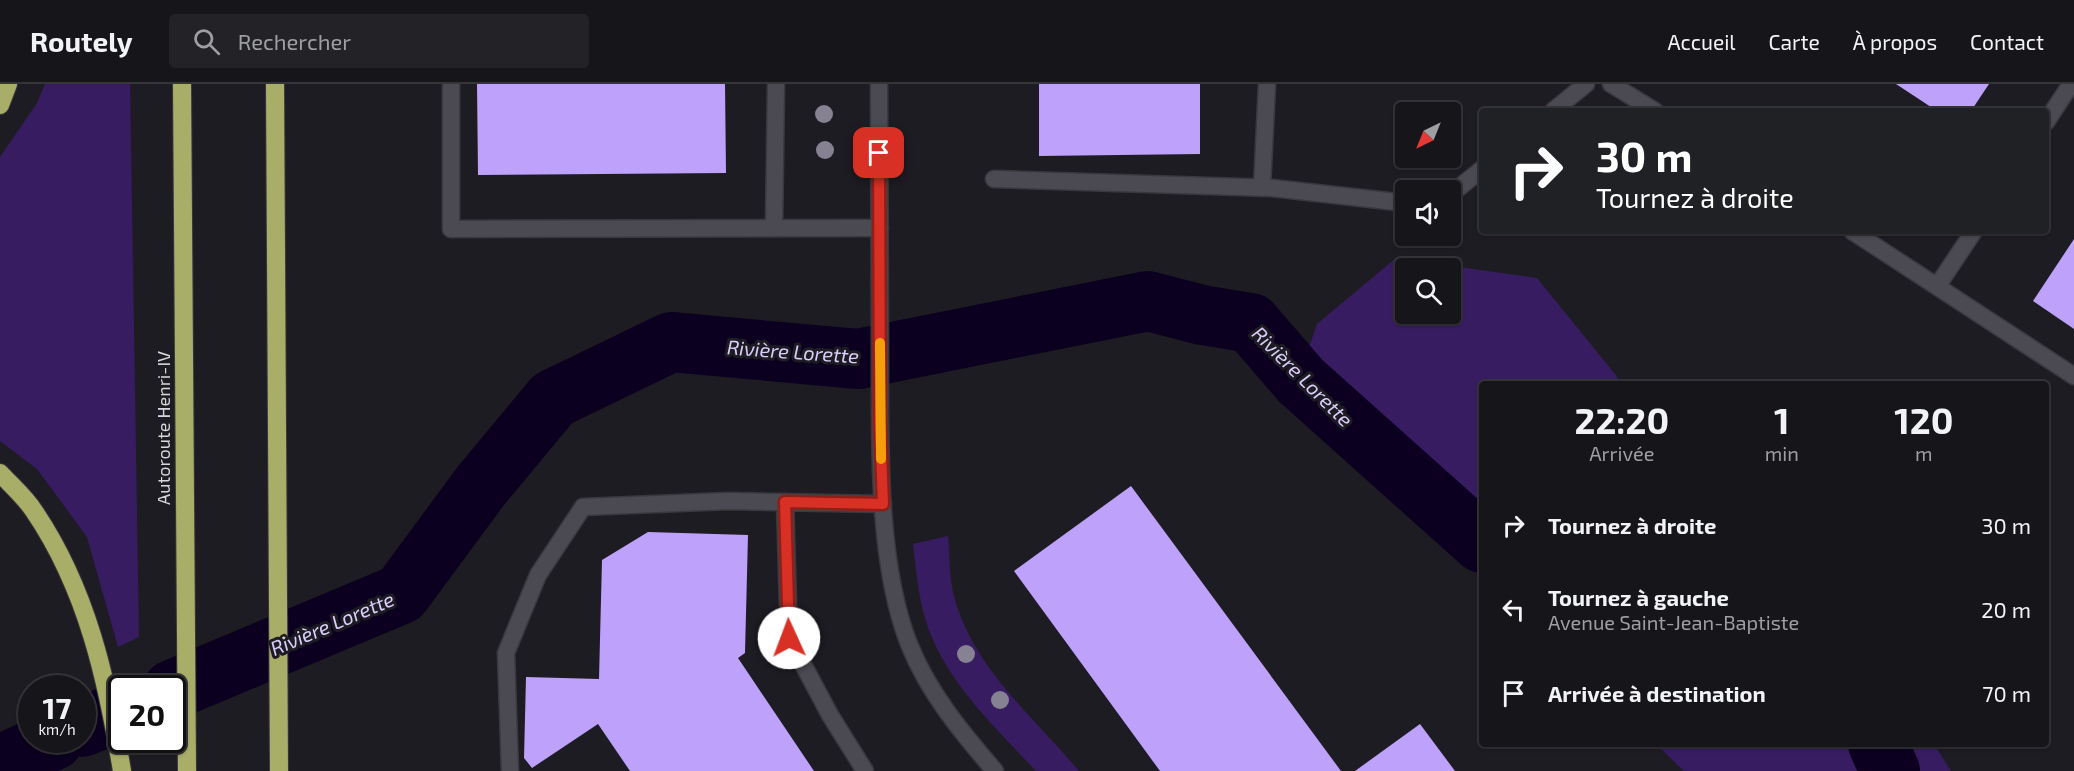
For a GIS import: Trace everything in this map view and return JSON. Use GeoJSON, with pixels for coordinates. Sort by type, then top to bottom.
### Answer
{"type":"FeatureCollection","features":[{"type":"Feature","properties":{"kind":"highway"},"geometry":{"type":"LineString","coordinates":[[0,105],[8,84]]}},
{"type":"Feature","properties":{"kind":"highway","name":"Autoroute Henri-IV"},"geometry":{"type":"LineString","coordinates":[[182,84],[187,768]]}},
{"type":"Feature","properties":{"kind":"highway"},"geometry":{"type":"LineString","coordinates":[[275,84],[279,771]]}},
{"type":"Feature","properties":{"kind":"highway"},"geometry":{"type":"LineString","coordinates":[[0,473],[34,510],[74,582],[99,654],[122,771]]}},
{"type":"Feature","properties":{"kind":"street"},"geometry":{"type":"LineString","coordinates":[[451,84],[451,229],[880,228]]}},
{"type":"Feature","properties":{"kind":"street"},"geometry":{"type":"LineString","coordinates":[[774,228],[776,84]]}},
{"type":"Feature","properties":{"kind":"street"},"geometry":{"type":"LineString","coordinates":[[879,84],[880,422],[883,504],[895,598],[909,644],[930,685],[965,737],[995,771]]}},
{"type":"Feature","properties":{"kind":"street"},"geometry":{"type":"LineString","coordinates":[[1262,188],[1267,84]]}},
{"type":"Feature","properties":{"kind":"street"},"geometry":{"type":"LineString","coordinates":[[1557,108],[1586,84]]}},
{"type":"Feature","properties":{"kind":"street"},"geometry":{"type":"LineString","coordinates":[[1611,84],[1650,108]]}},
{"type":"Feature","properties":{"kind":"street"},"geometry":{"type":"LineString","coordinates":[[2049,117],[2071,84]]}},
{"type":"Feature","properties":{"kind":"street"},"geometry":{"type":"LineString","coordinates":[[1461,186],[1479,171]]}},
{"type":"Feature","properties":{"kind":"street"},"geometry":{"type":"LineString","coordinates":[[994,179],[1262,188],[1395,202]]}},
{"type":"Feature","properties":{"kind":"street"},"geometry":{"type":"LineString","coordinates":[[1856,234],[1938,285],[2074,376]]}},
{"type":"Feature","properties":{"kind":"street"},"geometry":{"type":"LineString","coordinates":[[1938,285],[1972,234]]}},
{"type":"Feature","properties":{"kind":"street"},"geometry":{"type":"LineString","coordinates":[[510,771],[506,653],[538,575],[584,507],[728,501],[883,504]]}},
{"type":"Feature","properties":{"kind":"street"},"geometry":{"type":"LineString","coordinates":[[785,502],[789,638],[830,715],[865,771]]}},
{"type":"Feature","properties":{"kind":"shaded area"},"geometry":{"type":"Polygon","coordinates":[[[45,84],[130,84],[139,637],[118,647],[87,537],[37,469],[0,441],[0,157],[37,103],[45,84]]]}},
{"type":"Feature","properties":{"kind":"shaded area"},"geometry":{"type":"Polygon","coordinates":[[[1395,259],[1395,324],[1461,324],[1461,267],[1537,278],[1621,381],[1479,381],[1479,575],[1292,396],[1317,324],[1395,259]]]}},
{"type":"Feature","properties":{"kind":"shaded area"},"geometry":{"type":"Polygon","coordinates":[[[948,536],[954,596],[975,646],[1006,690],[1079,771],[1036,771],[987,719],[944,661],[925,618],[913,544],[948,536]]]}},
{"type":"Feature","properties":{"kind":"shaded area"},"geometry":{"type":"Polygon","coordinates":[[[1659,747],[1936,747],[1951,771],[1684,771],[1659,747]]]}},
{"type":"Feature","properties":{"kind":"building"},"geometry":{"type":"Polygon","coordinates":[[[477,84],[725,84],[726,173],[478,175],[477,84]]]}},
{"type":"Feature","properties":{"kind":"building"},"geometry":{"type":"Polygon","coordinates":[[[1039,84],[1200,84],[1200,154],[1039,156],[1039,84]]]}},
{"type":"Feature","properties":{"kind":"building"},"geometry":{"type":"Polygon","coordinates":[[[1896,84],[1989,84],[1973,108],[1932,108],[1896,84]]]}},
{"type":"Feature","properties":{"kind":"building"},"geometry":{"type":"Polygon","coordinates":[[[2074,239],[2074,329],[2033,301],[2074,239]]]}},
{"type":"Feature","properties":{"kind":"building"},"geometry":{"type":"Polygon","coordinates":[[[1131,486],[1341,771],[1160,771],[1014,571],[1131,486]]]}},
{"type":"Feature","properties":{"kind":"building"},"geometry":{"type":"Polygon","coordinates":[[[648,532],[748,535],[745,653],[738,658],[814,771],[630,771],[598,724],[532,768],[524,758],[526,677],[599,679],[602,560],[648,532]]]}},
{"type":"Feature","properties":{"kind":"building"},"geometry":{"type":"Polygon","coordinates":[[[1420,724],[1455,771],[1355,771],[1420,724]]]}},
{"type":"Feature","properties":{"kind":"waterway","name":"Rivière Lorette"},"geometry":{"type":"LineString","coordinates":[[186,684],[401,594],[480,487],[553,399],[671,342],[858,359],[1148,301],[1202,315],[1251,323],[1301,381],[1479,540]]}},
{"type":"Feature","properties":{"kind":"waterway","name":"Rivière Lorette"},"geometry":{"type":"LineString","coordinates":[[96,721],[108,717]]}},
{"type":"Feature","properties":{"kind":"waterway","name":"Rivière Lorette"},"geometry":{"type":"LineString","coordinates":[[1879,747],[1890,771]]}},
{"type":"Feature","properties":{"kind":"waterway","name":"Rivière Lorette"},"geometry":{"type":"LineString","coordinates":[[0,765],[26,753]]}},
{"type":"Feature","properties":{"kind":"slow traffic"},"geometry":{"type":"LineString","coordinates":[[880,343],[881,459]]}},
{"type":"Feature","properties":{"kind":"route"},"geometry":{"type":"LineString","coordinates":[[789,638],[785,502],[883,504],[880,422],[879,153]]}}]}
